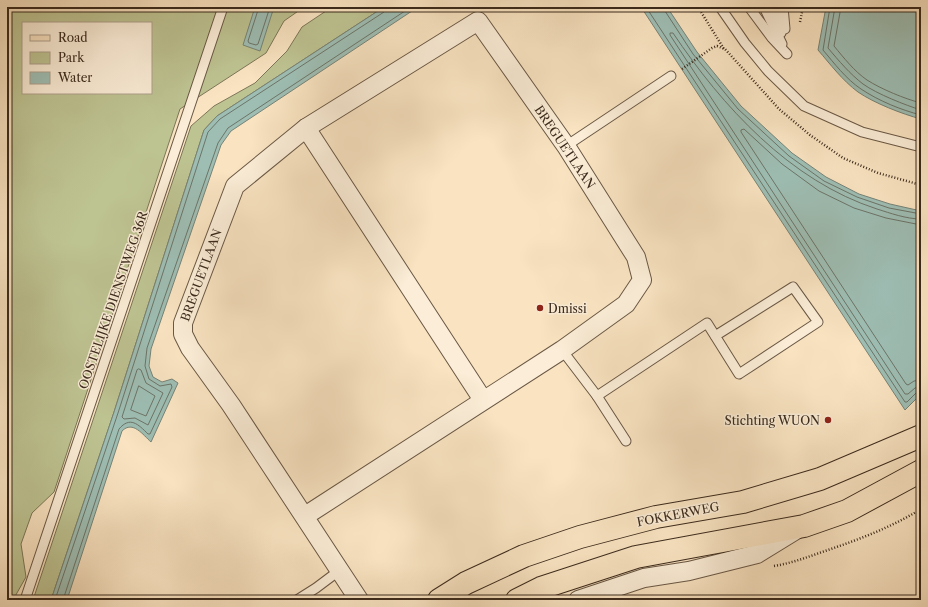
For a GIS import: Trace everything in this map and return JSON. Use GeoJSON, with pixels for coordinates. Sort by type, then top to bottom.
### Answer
{"type":"FeatureCollection","features":[{"type":"Feature","properties":{"kind":"main road","name":"FOKKERWEG"},"geometry":{"type":"LineString","coordinates":[[438,600],[466,583],[524,556],[573,539],[656,517],[743,502],[806,484],[921,436]]}},
{"type":"Feature","properties":{"kind":"main road"},"geometry":{"type":"LineString","coordinates":[[517,600],[541,588],[636,557],[804,526],[847,511],[921,471]]}},
{"type":"Feature","properties":{"kind":"street","name":"BREGUETLAAN"},"geometry":{"type":"LineString","coordinates":[[305,516],[562,350],[626,304],[642,280],[636,257],[566,146],[478,21],[306,128],[234,186],[182,323],[183,334],[190,348],[231,405],[359,600]]}},
{"type":"Feature","properties":{"kind":"street"},"geometry":{"type":"LineString","coordinates":[[306,128],[483,400]]}},
{"type":"Feature","properties":{"kind":"street"},"geometry":{"type":"LineString","coordinates":[[581,599],[644,578],[689,571],[757,554],[804,526]]}},
{"type":"Feature","properties":{"kind":"lane","name":"OOSTELIJKE DIENSTWEG 36R"},"geometry":{"type":"LineString","coordinates":[[25,600],[223,7]]}},
{"type":"Feature","properties":{"kind":"lane"},"geometry":{"type":"LineString","coordinates":[[720,7],[745,43],[768,71],[804,106],[862,132],[921,147]]}},
{"type":"Feature","properties":{"kind":"lane"},"geometry":{"type":"LineString","coordinates":[[749,7],[772,38],[787,54]]}},
{"type":"Feature","properties":{"kind":"lane"},"geometry":{"type":"LineString","coordinates":[[757,7],[787,54]]}},
{"type":"Feature","properties":{"kind":"lane"},"geometry":{"type":"LineString","coordinates":[[764,7],[787,54]]}},
{"type":"Feature","properties":{"kind":"lane"},"geometry":{"type":"LineString","coordinates":[[769,7],[787,54]]}},
{"type":"Feature","properties":{"kind":"lane"},"geometry":{"type":"LineString","coordinates":[[774,7],[787,54]]}},
{"type":"Feature","properties":{"kind":"lane"},"geometry":{"type":"LineString","coordinates":[[779,7],[787,54]]}},
{"type":"Feature","properties":{"kind":"lane"},"geometry":{"type":"LineString","coordinates":[[783,7],[787,54]]}},
{"type":"Feature","properties":{"kind":"lane"},"geometry":{"type":"LineString","coordinates":[[786,7],[787,54]]}},
{"type":"Feature","properties":{"kind":"lane"},"geometry":{"type":"LineString","coordinates":[[566,146],[672,76]]}},
{"type":"Feature","properties":{"kind":"lane"},"geometry":{"type":"LineString","coordinates":[[596,396],[707,323],[715,336],[739,374],[818,322],[793,287],[715,336]]}},
{"type":"Feature","properties":{"kind":"lane"},"geometry":{"type":"LineString","coordinates":[[562,350],[596,396],[626,441]]}},
{"type":"Feature","properties":{"kind":"lane"},"geometry":{"type":"LineString","coordinates":[[297,600],[340,570]]}},
{"type":"Feature","properties":{"kind":"path"},"geometry":{"type":"LineString","coordinates":[[698,7],[725,49]]}},
{"type":"Feature","properties":{"kind":"path"},"geometry":{"type":"LineString","coordinates":[[672,76],[712,48]]}},
{"type":"Feature","properties":{"kind":"path"},"geometry":{"type":"LineString","coordinates":[[769,567],[791,563],[853,542],[903,520],[921,509]]}},
{"type":"Feature","properties":{"kind":"green space"},"geometry":{"type":"Polygon","coordinates":[[[7,7],[304,7],[284,21],[266,53],[180,109],[54,492],[32,513],[21,544],[26,577],[13,600],[7,600],[7,7]]]}},
{"type":"Feature","properties":{"kind":"green space"},"geometry":{"type":"Polygon","coordinates":[[[332,7],[384,7],[217,116],[204,130],[114,412],[51,600],[33,600],[191,126],[214,106],[255,83],[287,51],[302,27],[332,7]]]}},
{"type":"Feature","properties":{"kind":"water"},"geometry":{"type":"Polygon","coordinates":[[[255,7],[274,7],[260,51],[243,45],[255,7]]]}},
{"type":"Feature","properties":{"kind":"water"},"geometry":{"type":"Polygon","coordinates":[[[384,7],[418,7],[231,131],[221,145],[151,349],[149,366],[153,377],[162,382],[172,379],[178,383],[151,442],[134,428],[126,428],[122,431],[67,600],[51,600],[114,412],[204,130],[217,116],[384,7]]]}},
{"type":"Feature","properties":{"kind":"water"},"geometry":{"type":"Polygon","coordinates":[[[641,7],[667,7],[697,52],[741,106],[792,153],[826,177],[859,194],[890,204],[921,211],[921,394],[905,410],[641,7]]]}},
{"type":"Feature","properties":{"kind":"water"},"geometry":{"type":"Polygon","coordinates":[[[826,7],[921,7],[921,119],[888,108],[858,92],[847,83],[827,61],[818,50],[826,7]]]}},
{"type":"Feature","properties":{"kind":"place","name":"Dmissi"},"geometry":{"type":"Point","coordinates":[540,308]}},
{"type":"Feature","properties":{"kind":"place","name":"Stichting WUON"},"geometry":{"type":"Point","coordinates":[828,420]}}]}
